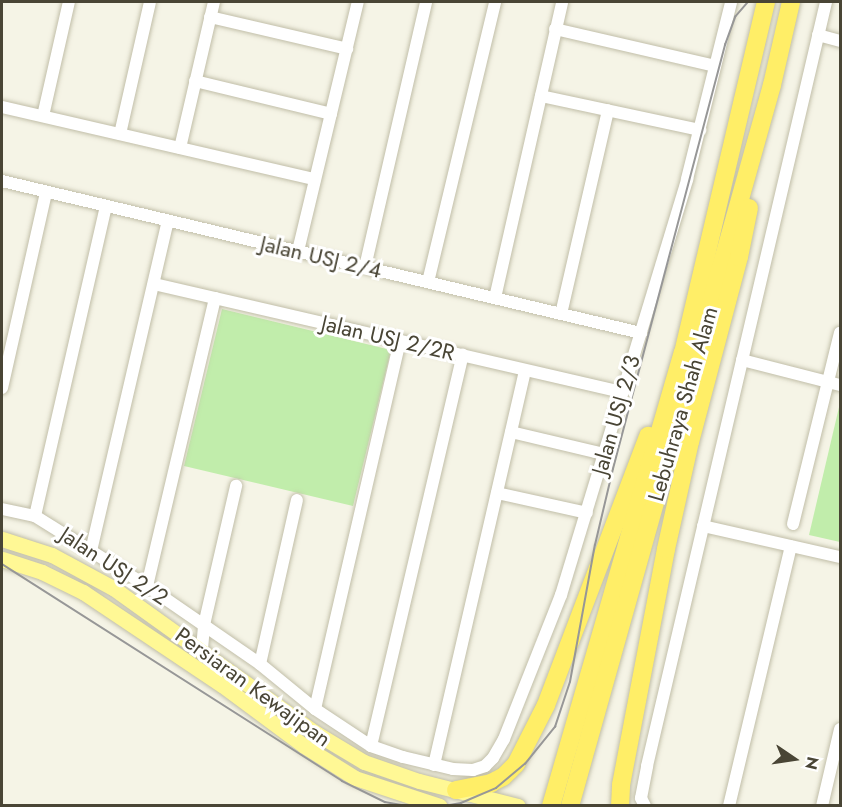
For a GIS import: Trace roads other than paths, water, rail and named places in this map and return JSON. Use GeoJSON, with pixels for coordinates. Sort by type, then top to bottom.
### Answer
{"type":"FeatureCollection","features":[{"type":"Feature","properties":{"kind":"highway","name":"Lebuhraya Shah Alam"},"geometry":{"type":"LineString","coordinates":[[551,806],[683,353],[766,2]]}},
{"type":"Feature","properties":{"kind":"highway","name":"Lebuhraya Shah Alam"},"geometry":{"type":"LineString","coordinates":[[570,806],[772,85],[791,2]]}},
{"type":"Feature","properties":{"kind":"highway"},"geometry":{"type":"LineString","coordinates":[[620,806],[621,785],[666,549],[690,442],[739,257],[772,85]]}},
{"type":"Feature","properties":{"kind":"highway"},"geometry":{"type":"LineString","coordinates":[[456,789],[491,783],[503,777],[516,764],[546,705],[663,395],[683,353]]}},
{"type":"Feature","properties":{"kind":"main road","name":"Persiaran Kewajipan"},"geometry":{"type":"LineString","coordinates":[[2,539],[52,555],[89,573],[202,649],[341,750],[387,772],[518,806]]}},
{"type":"Feature","properties":{"kind":"main road","name":"Persiaran Kewajipan"},"geometry":{"type":"LineString","coordinates":[[2,559],[50,575],[83,592],[222,685],[304,746],[355,777],[380,788],[440,806]]}},
{"type":"Feature","properties":{"kind":"street"},"geometry":{"type":"LineString","coordinates":[[43,116],[69,2]]}},
{"type":"Feature","properties":{"kind":"street"},"geometry":{"type":"LineString","coordinates":[[120,134],[150,2]]}},
{"type":"Feature","properties":{"kind":"street"},"geometry":{"type":"LineString","coordinates":[[180,148],[214,2]]}},
{"type":"Feature","properties":{"kind":"street"},"geometry":{"type":"LineString","coordinates":[[298,251],[358,2]]}},
{"type":"Feature","properties":{"kind":"street"},"geometry":{"type":"LineString","coordinates":[[365,267],[426,2]]}},
{"type":"Feature","properties":{"kind":"street"},"geometry":{"type":"LineString","coordinates":[[428,282],[495,2]]}},
{"type":"Feature","properties":{"kind":"street"},"geometry":{"type":"LineString","coordinates":[[495,298],[562,2]]}},
{"type":"Feature","properties":{"kind":"street","name":"Jalan USJ 2/3"},"geometry":{"type":"LineString","coordinates":[[434,765],[473,770],[485,766],[493,758],[542,645],[587,513],[641,333],[700,130],[731,2]]}},
{"type":"Feature","properties":{"kind":"street"},"geometry":{"type":"LineString","coordinates":[[643,804],[647,766],[826,2]]}},
{"type":"Feature","properties":{"kind":"street"},"geometry":{"type":"LineString","coordinates":[[210,17],[347,48]]}},
{"type":"Feature","properties":{"kind":"street"},"geometry":{"type":"LineString","coordinates":[[555,30],[715,66]]}},
{"type":"Feature","properties":{"kind":"street"},"geometry":{"type":"LineString","coordinates":[[818,35],[840,41]]}},
{"type":"Feature","properties":{"kind":"street"},"geometry":{"type":"LineString","coordinates":[[195,81],[331,114]]}},
{"type":"Feature","properties":{"kind":"street"},"geometry":{"type":"LineString","coordinates":[[541,96],[700,130]]}},
{"type":"Feature","properties":{"kind":"street"},"geometry":{"type":"LineString","coordinates":[[2,107],[315,179]]}},
{"type":"Feature","properties":{"kind":"street"},"geometry":{"type":"LineString","coordinates":[[561,314],[608,110]]}},
{"type":"Feature","properties":{"kind":"street","name":"Jalan USJ 2/4"},"geometry":{"type":"LineString","coordinates":[[2,181],[641,333]]}},
{"type":"Feature","properties":{"kind":"street"},"geometry":{"type":"LineString","coordinates":[[2,388],[46,192]]}},
{"type":"Feature","properties":{"kind":"street"},"geometry":{"type":"LineString","coordinates":[[35,516],[105,206]]}},
{"type":"Feature","properties":{"kind":"street"},"geometry":{"type":"LineString","coordinates":[[91,552],[168,221]]}},
{"type":"Feature","properties":{"kind":"street","name":"Jalan USJ 2/2R"},"geometry":{"type":"LineString","coordinates":[[154,284],[623,392]]}},
{"type":"Feature","properties":{"kind":"street"},"geometry":{"type":"LineString","coordinates":[[147,586],[215,298]]}},
{"type":"Feature","properties":{"kind":"street"},"geometry":{"type":"LineString","coordinates":[[794,524],[835,384],[840,333]]}},
{"type":"Feature","properties":{"kind":"street"},"geometry":{"type":"LineString","coordinates":[[315,709],[400,341]]}},
{"type":"Feature","properties":{"kind":"street"},"geometry":{"type":"LineString","coordinates":[[371,746],[463,355]]}},
{"type":"Feature","properties":{"kind":"street"},"geometry":{"type":"LineString","coordinates":[[742,360],[835,384]]}},
{"type":"Feature","properties":{"kind":"street"},"geometry":{"type":"LineString","coordinates":[[434,765],[525,370]]}},
{"type":"Feature","properties":{"kind":"street"},"geometry":{"type":"LineString","coordinates":[[511,432],[604,454]]}},
{"type":"Feature","properties":{"kind":"street"},"geometry":{"type":"LineString","coordinates":[[202,649],[204,625],[236,486]]}},
{"type":"Feature","properties":{"kind":"street"},"geometry":{"type":"LineString","coordinates":[[497,493],[587,513]]}},
{"type":"Feature","properties":{"kind":"street"},"geometry":{"type":"LineString","coordinates":[[260,664],[297,500]]}},
{"type":"Feature","properties":{"kind":"street","name":"Jalan USJ 2/2"},"geometry":{"type":"LineString","coordinates":[[2,509],[35,516],[147,586],[260,664],[315,709],[371,746],[434,765]]}},
{"type":"Feature","properties":{"kind":"street"},"geometry":{"type":"LineString","coordinates":[[703,526],[840,557]]}},
{"type":"Feature","properties":{"kind":"street"},"geometry":{"type":"LineString","coordinates":[[729,806],[791,546]]}},
{"type":"Feature","properties":{"kind":"street"},"geometry":{"type":"LineString","coordinates":[[822,806],[835,780],[840,729]]}},
{"type":"Feature","properties":{"kind":"tram line"},"geometry":{"type":"LineString","coordinates":[[444,806],[461,803],[496,788],[525,764],[555,727],[570,682],[595,545],[613,469],[725,45],[735,17],[748,2]]}},
{"type":"Feature","properties":{"kind":"tram line"},"geometry":{"type":"LineString","coordinates":[[2,564],[342,781],[385,802],[407,806]]}}]}
